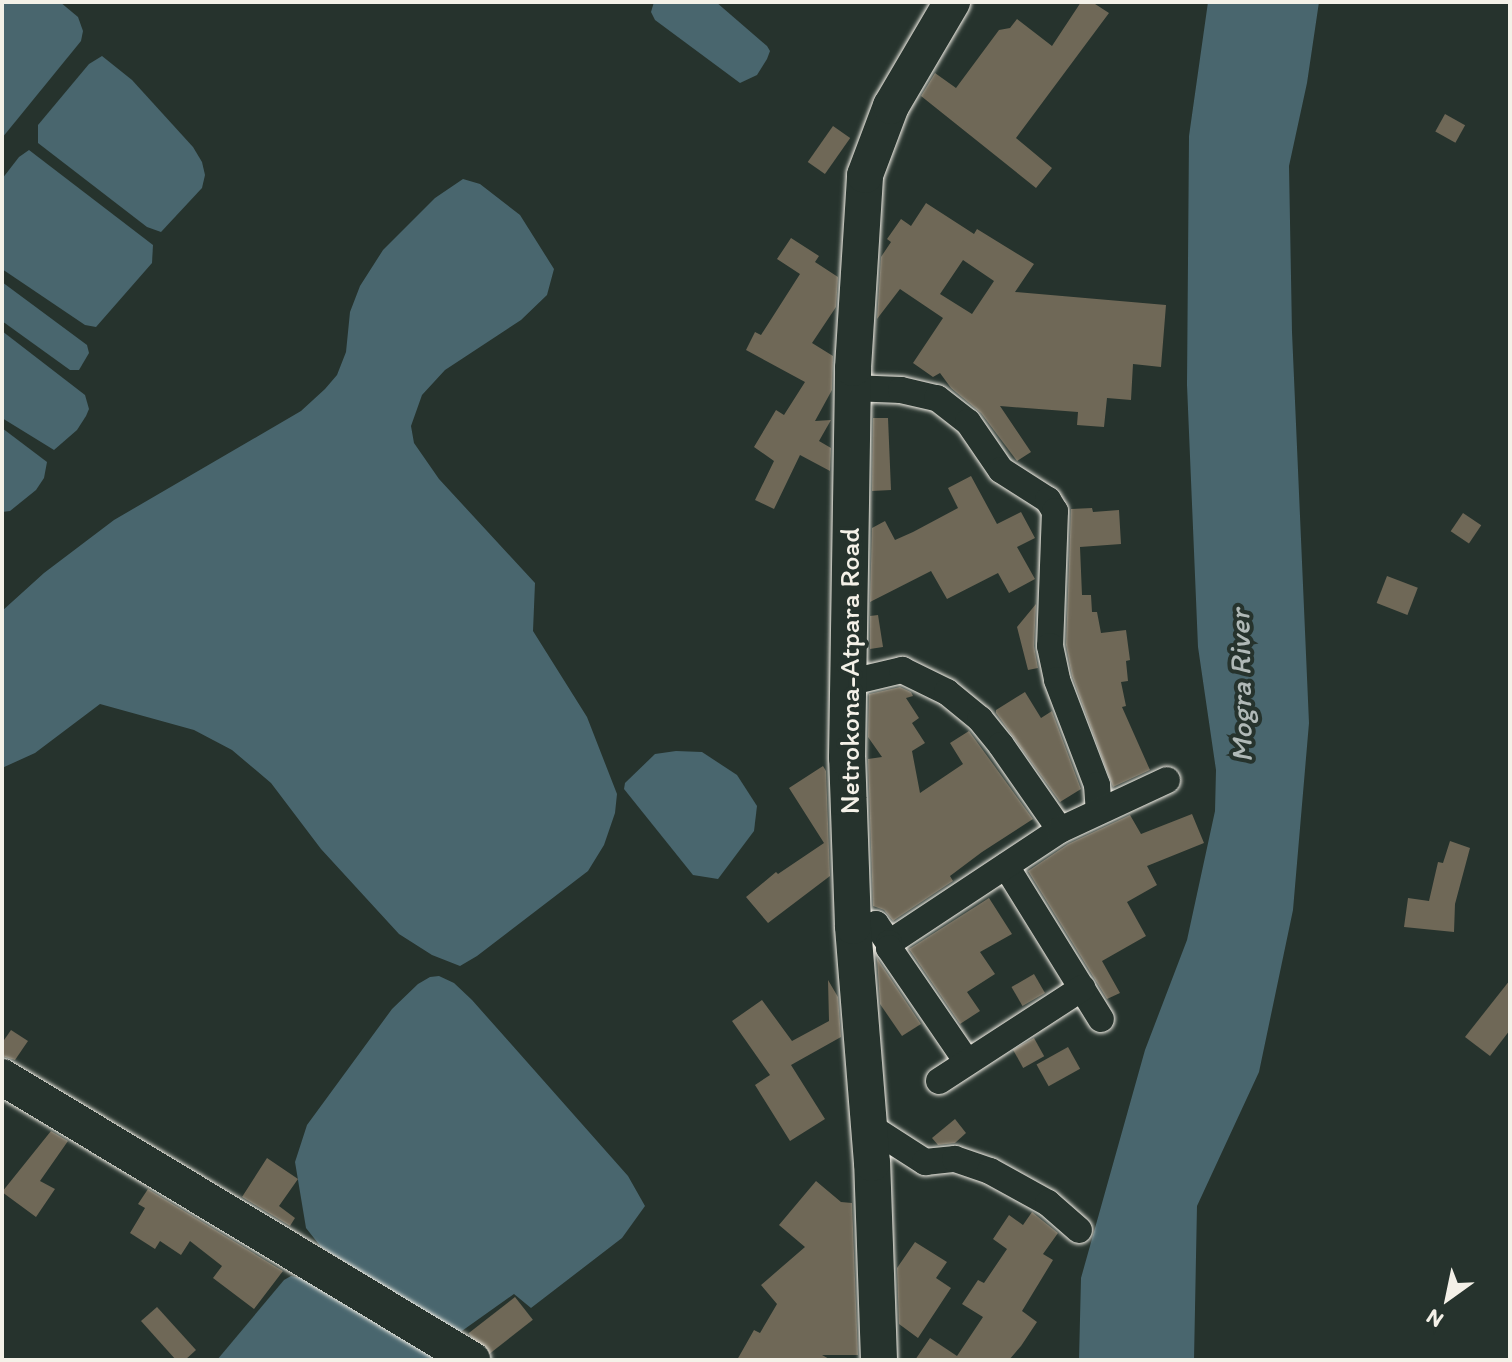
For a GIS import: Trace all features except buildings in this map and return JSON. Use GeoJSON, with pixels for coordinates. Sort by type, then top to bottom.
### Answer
{"type":"FeatureCollection","features":[{"type":"Feature","properties":{"kind":"street","name":"Netrokona-Atpara Road"},"geometry":{"type":"LineString","coordinates":[[879,1360],[869,1126],[854,934],[847,683],[852,388],[865,175],[891,106],[952,2]]}},
{"type":"Feature","properties":{"kind":"street"},"geometry":{"type":"LineString","coordinates":[[852,388],[901,390],[937,398],[968,422],[1001,470],[1048,500],[1055,511],[1050,646],[1057,680],[1097,785],[1099,811]]}},
{"type":"Feature","properties":{"kind":"street"},"geometry":{"type":"LineString","coordinates":[[847,683],[902,670],[947,692],[980,719],[1060,830]]}},
{"type":"Feature","properties":{"kind":"street"},"geometry":{"type":"LineString","coordinates":[[889,943],[1060,830],[1167,780]]}},
{"type":"Feature","properties":{"kind":"street"},"geometry":{"type":"LineString","coordinates":[[1006,866],[1101,1019]]}},
{"type":"Feature","properties":{"kind":"street"},"geometry":{"type":"LineString","coordinates":[[854,934],[876,924],[967,1062]]}},
{"type":"Feature","properties":{"kind":"street"},"geometry":{"type":"LineString","coordinates":[[939,1081],[1082,988]]}},
{"type":"Feature","properties":{"kind":"street"},"geometry":{"type":"LineString","coordinates":[[2,1077],[472,1360]]}},
{"type":"Feature","properties":{"kind":"street"},"geometry":{"type":"LineString","coordinates":[[869,1126],[925,1162],[955,1159],[990,1171],[1048,1203],[1079,1230]]}},
{"type":"Feature","properties":{"kind":"water"},"geometry":{"type":"Polygon","coordinates":[[[2,2],[60,2],[78,17],[83,31],[81,41],[2,138],[2,2]]]}},
{"type":"Feature","properties":{"kind":"water"},"geometry":{"type":"Polygon","coordinates":[[[654,2],[716,2],[767,46],[770,51],[767,59],[757,75],[740,83],[655,20],[651,12],[654,2]]]}},
{"type":"Feature","properties":{"kind":"water","name":"Mogra River"},"geometry":{"type":"Polygon","coordinates":[[[1208,2],[1319,2],[1307,83],[1289,166],[1292,332],[1309,723],[1293,910],[1259,1072],[1197,1206],[1194,1360],[1079,1360],[1081,1278],[1145,1050],[1187,940],[1215,811],[1216,770],[1198,647],[1187,385],[1189,136],[1208,2]]]}},
{"type":"Feature","properties":{"kind":"water"},"geometry":{"type":"Polygon","coordinates":[[[102,56],[132,80],[193,147],[202,162],[205,175],[202,188],[161,232],[147,227],[38,143],[38,125],[89,64],[102,56]]]}},
{"type":"Feature","properties":{"kind":"water"},"geometry":{"type":"Polygon","coordinates":[[[29,150],[153,245],[152,263],[96,327],[85,325],[2,269],[2,179],[19,157],[29,150]]]}},
{"type":"Feature","properties":{"kind":"water"},"geometry":{"type":"Polygon","coordinates":[[[463,179],[480,184],[520,215],[554,269],[547,295],[521,320],[445,370],[422,395],[411,426],[414,443],[439,479],[535,583],[533,631],[587,717],[617,794],[615,813],[604,845],[588,871],[460,966],[432,955],[399,934],[321,849],[271,783],[232,750],[194,730],[100,704],[35,753],[2,768],[2,611],[44,573],[114,520],[301,411],[325,389],[337,375],[346,352],[350,312],[360,286],[383,250],[435,198],[463,179]]]}},
{"type":"Feature","properties":{"kind":"water"},"geometry":{"type":"Polygon","coordinates":[[[2,282],[87,345],[89,353],[79,370],[70,370],[2,321],[2,282]]]}},
{"type":"Feature","properties":{"kind":"water"},"geometry":{"type":"Polygon","coordinates":[[[2,331],[85,395],[89,409],[86,416],[77,430],[54,450],[2,418],[2,331]]]}},
{"type":"Feature","properties":{"kind":"water"},"geometry":{"type":"Polygon","coordinates":[[[2,428],[47,462],[44,478],[36,490],[10,511],[2,512],[2,428]]]}},
{"type":"Feature","properties":{"kind":"water"},"geometry":{"type":"Polygon","coordinates":[[[702,752],[737,775],[757,806],[754,831],[718,879],[693,875],[624,789],[625,783],[655,754],[702,752]]]}},
{"type":"Feature","properties":{"kind":"water"},"geometry":{"type":"Polygon","coordinates":[[[439,976],[454,983],[472,1000],[628,1176],[645,1206],[622,1238],[531,1308],[514,1294],[459,1333],[321,1247],[306,1228],[295,1162],[307,1125],[392,1009],[418,984],[439,976]]]}},
{"type":"Feature","properties":{"kind":"water"},"geometry":{"type":"Polygon","coordinates":[[[291,1276],[310,1280],[440,1360],[217,1360],[284,1280],[291,1276]]]}}]}
